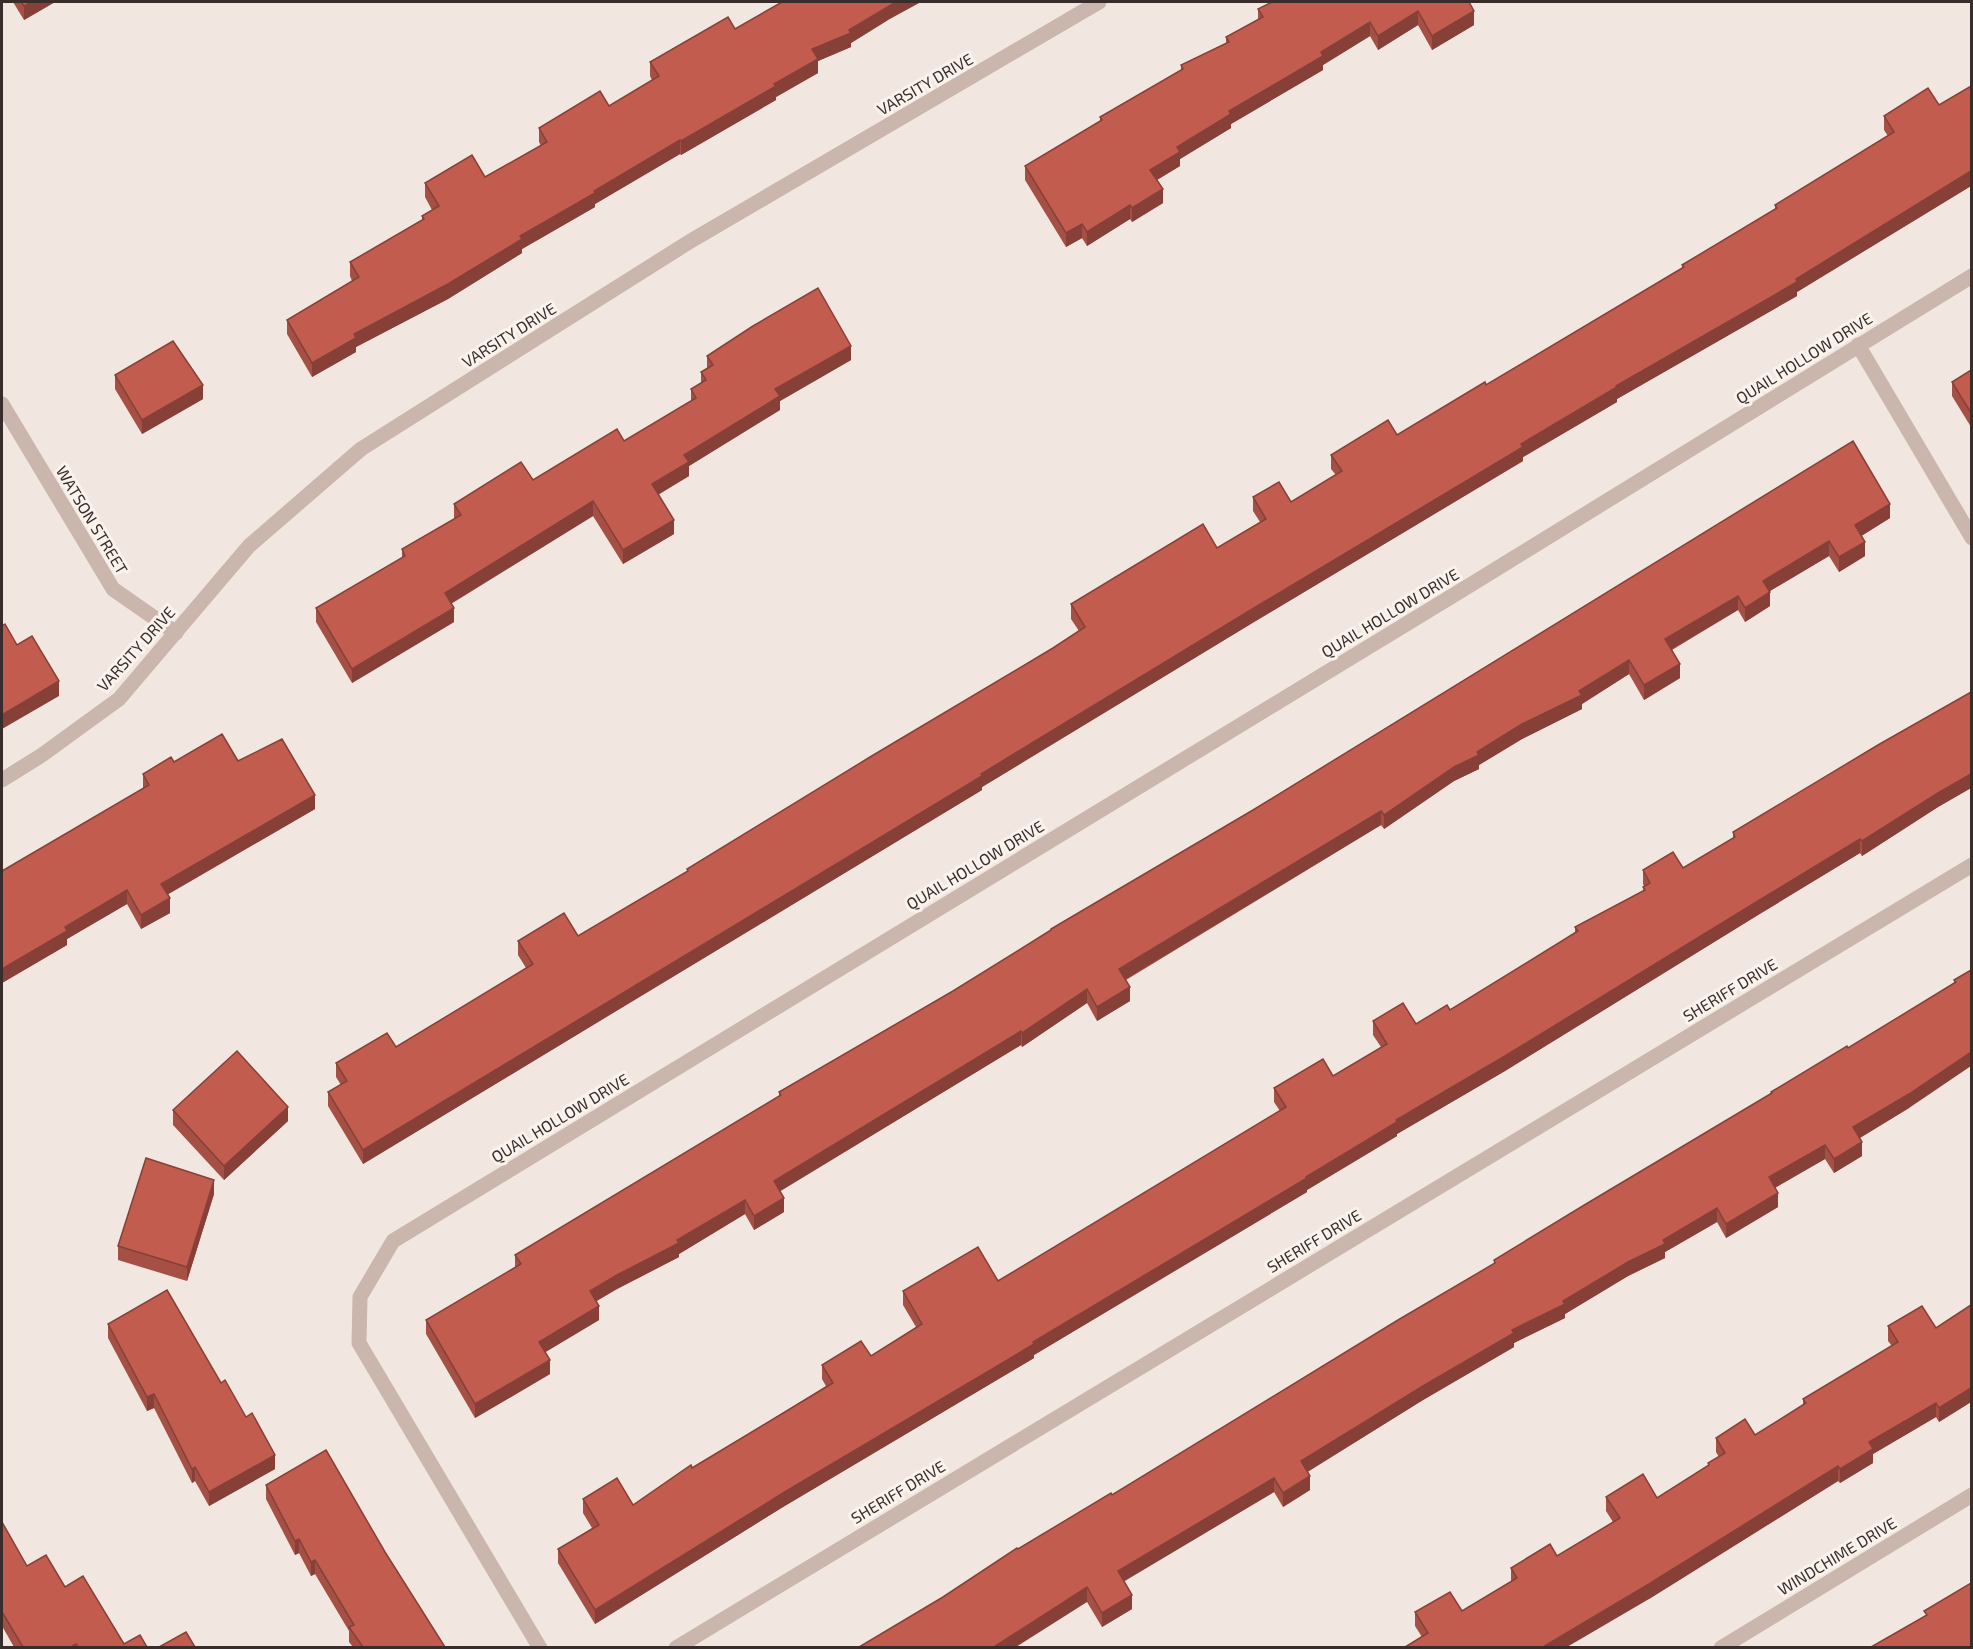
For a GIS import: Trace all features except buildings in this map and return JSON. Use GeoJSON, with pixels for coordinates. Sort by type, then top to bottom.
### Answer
{"type":"FeatureCollection","features":[{"type":"Feature","properties":{"kind":"street","name":"VARSITY DRIVE"},"geometry":{"type":"LineString","coordinates":[[2,780],[42,755],[119,699],[249,546],[361,449],[690,242],[1099,2]]}},
{"type":"Feature","properties":{"kind":"street","name":"QUAIL HOLLOW DRIVE"},"geometry":{"type":"LineString","coordinates":[[540,1647],[359,1343],[360,1297],[393,1241],[1457,593],[1971,276]]}},
{"type":"Feature","properties":{"kind":"street"},"geometry":{"type":"LineString","coordinates":[[1858,345],[1971,538]]}},
{"type":"Feature","properties":{"kind":"street","name":"WATSON STREET"},"geometry":{"type":"LineString","coordinates":[[2,404],[113,589],[176,633]]}},
{"type":"Feature","properties":{"kind":"street","name":"SHERIFF DRIVE"},"geometry":{"type":"LineString","coordinates":[[676,1647],[1971,865]]}},
{"type":"Feature","properties":{"kind":"street","name":"WINDCHIME DRIVE"},"geometry":{"type":"LineString","coordinates":[[1721,1647],[1971,1495]]}}]}
